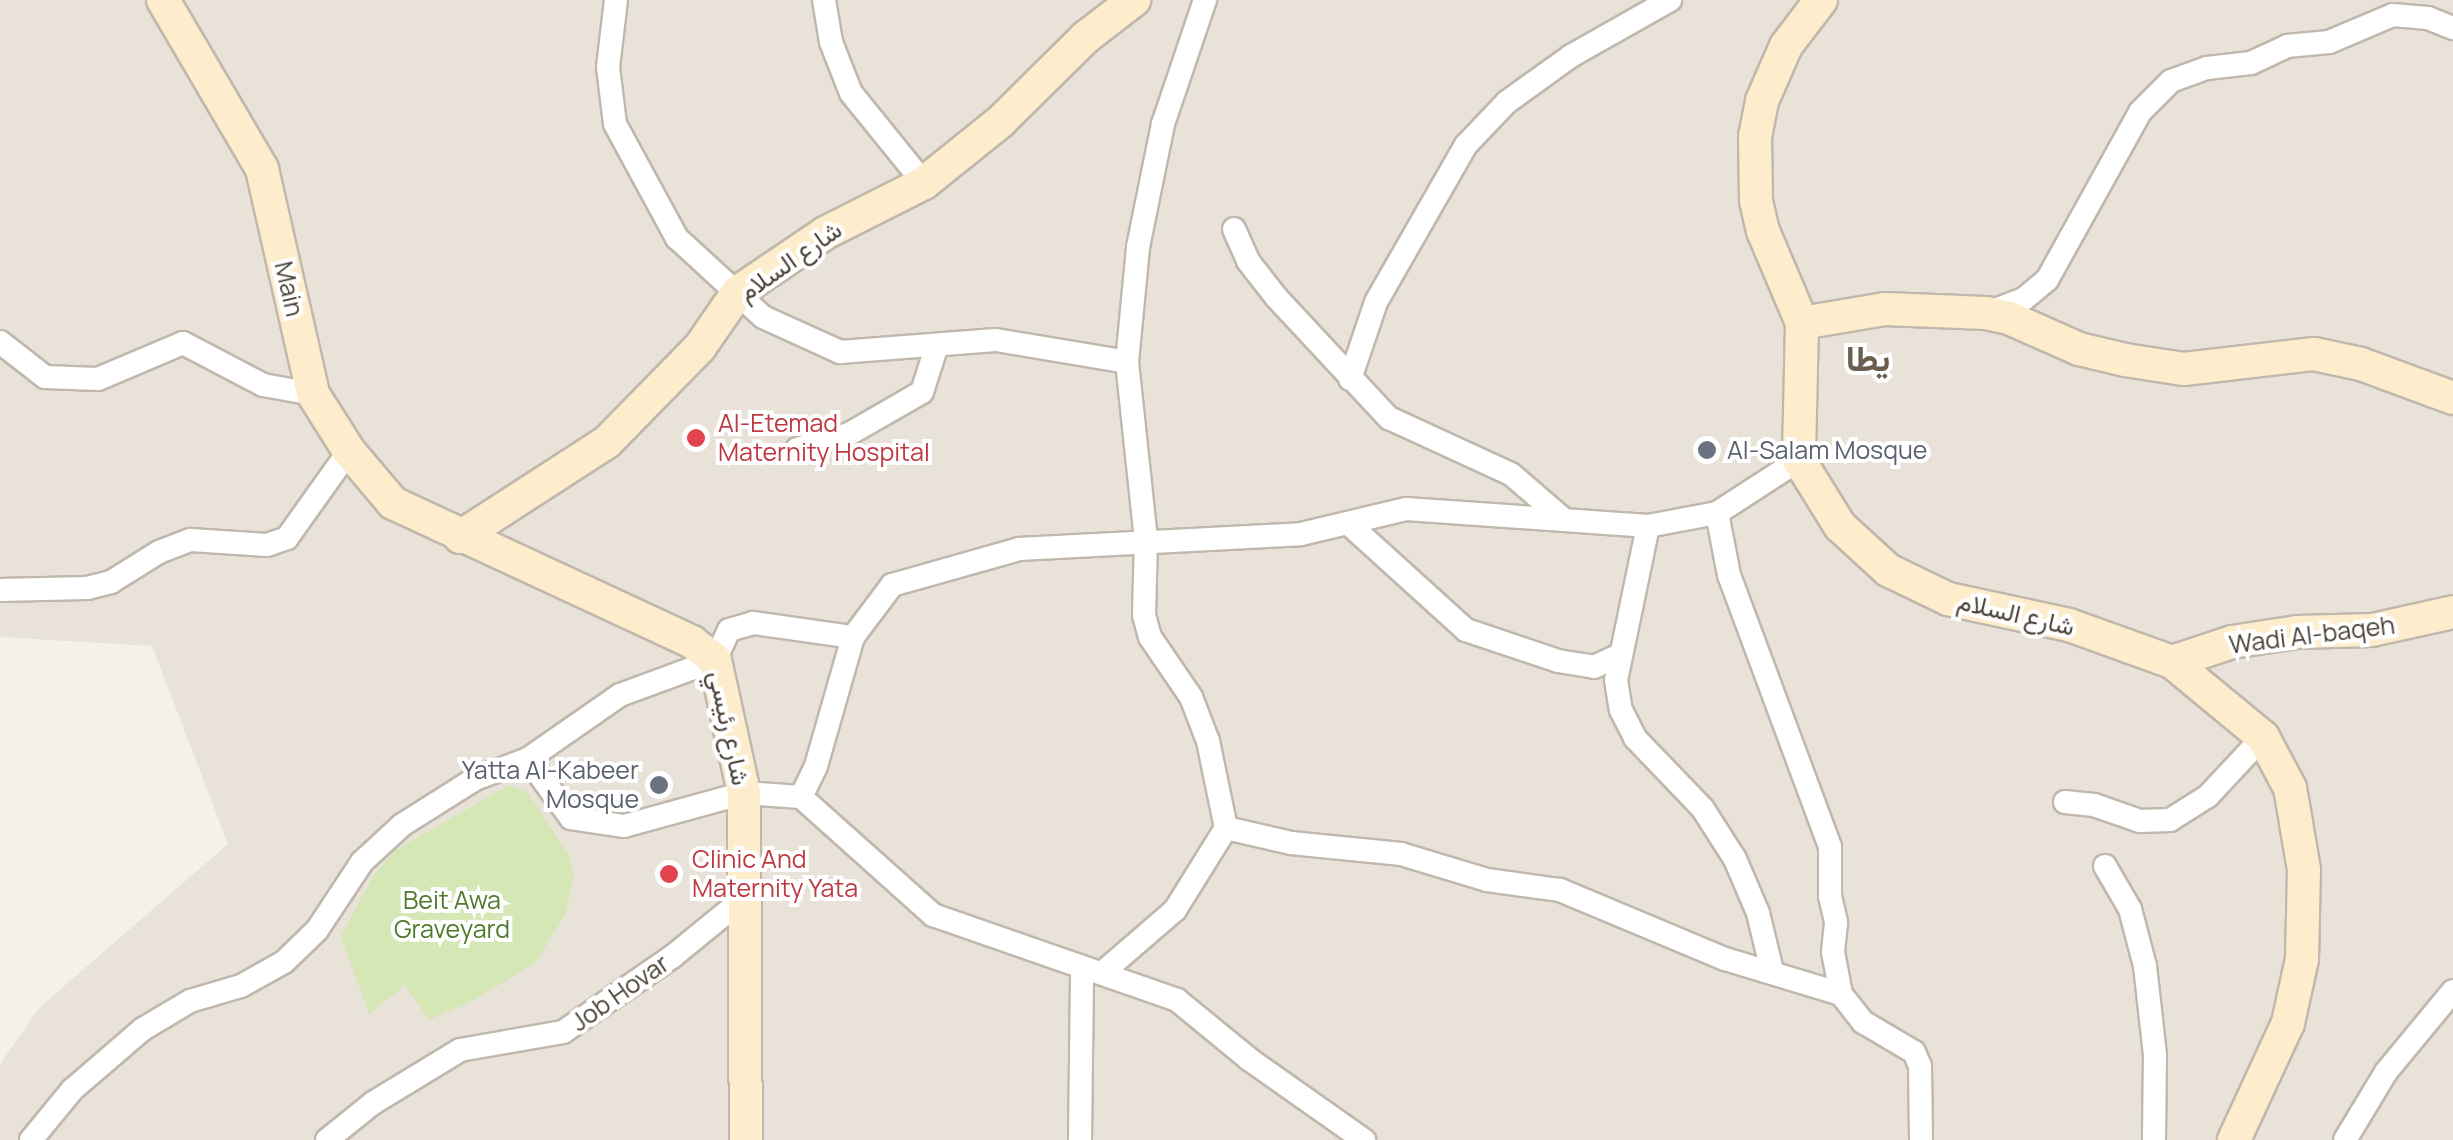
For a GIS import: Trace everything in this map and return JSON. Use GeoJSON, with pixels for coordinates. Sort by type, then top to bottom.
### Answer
{"type":"FeatureCollection","features":[{"type":"Feature","properties":{"kind":"main road","name":"Main"},"geometry":{"type":"LineString","coordinates":[[163,0],[262,169],[313,394],[349,451],[393,503],[460,537]]}},
{"type":"Feature","properties":{"kind":"main road","name":"شارع السلام"},"geometry":{"type":"LineString","coordinates":[[460,537],[607,442],[700,347],[738,292],[825,233],[924,183],[1000,122],[1086,37],[1134,0]]}},
{"type":"Feature","properties":{"kind":"main road"},"geometry":{"type":"LineString","coordinates":[[1799,460],[1797,386],[1802,323],[1763,231],[1756,201],[1755,136],[1762,101],[1786,46],[1821,0]]}},
{"type":"Feature","properties":{"kind":"main road"},"geometry":{"type":"LineString","coordinates":[[1802,323],[1885,309],[1986,313],[2009,318],[2080,349],[2125,360],[2184,369],[2314,354],[2361,364],[2453,398]]}},
{"type":"Feature","properties":{"kind":"main road","name":"شارع السلام"},"geometry":{"type":"LineString","coordinates":[[1799,460],[1840,526],[1888,570],[1948,599],[2070,625],[2172,662],[2263,737],[2290,788],[2304,870],[2302,960],[2288,1023],[2234,1140]]}},
{"type":"Feature","properties":{"kind":"main road","name":"شارع رئيسي"},"geometry":{"type":"LineString","coordinates":[[460,537],[664,628],[715,660],[744,794],[746,1140]]}},
{"type":"Feature","properties":{"kind":"main road","name":"Wadi Al-baqeh"},"geometry":{"type":"LineString","coordinates":[[2172,662],[2232,642],[2297,632],[2372,630],[2453,612]]}},
{"type":"Feature","properties":{"kind":"street"},"geometry":{"type":"LineString","coordinates":[[616,0],[608,67],[614,124],[678,238],[763,317],[840,352],[996,340],[1127,362]]}},
{"type":"Feature","properties":{"kind":"street"},"geometry":{"type":"LineString","coordinates":[[824,0],[831,42],[851,92],[924,183]]}},
{"type":"Feature","properties":{"kind":"street"},"geometry":{"type":"LineString","coordinates":[[1080,1140],[1092,972],[1175,910],[1226,828],[1208,741],[1191,697],[1150,637],[1144,616],[1146,539],[1127,362],[1138,247],[1162,124],[1204,0]]}},
{"type":"Feature","properties":{"kind":"street"},"geometry":{"type":"LineString","coordinates":[[1350,379],[1376,302],[1466,145],[1507,102],[1571,56],[1670,0]]}},
{"type":"Feature","properties":{"kind":"street"},"geometry":{"type":"LineString","coordinates":[[1986,313],[2024,299],[2047,280],[2140,112],[2171,81],[2200,69],[2251,63],[2287,46],[2328,42],[2392,15],[2428,18],[2453,28]]}},
{"type":"Feature","properties":{"kind":"street"},"geometry":{"type":"LineString","coordinates":[[1234,229],[1257,273],[1389,418],[1511,474],[1562,518]]}},
{"type":"Feature","properties":{"kind":"street"},"geometry":{"type":"LineString","coordinates":[[0,342],[45,377],[98,379],[182,344],[263,384],[313,394]]}},
{"type":"Feature","properties":{"kind":"street"},"geometry":{"type":"LineString","coordinates":[[797,448],[850,434],[922,392],[937,346]]}},
{"type":"Feature","properties":{"kind":"street"},"geometry":{"type":"LineString","coordinates":[[0,590],[87,588],[111,582],[159,552],[191,540],[267,545],[287,538],[349,451]]}},
{"type":"Feature","properties":{"kind":"street"},"geometry":{"type":"LineString","coordinates":[[801,798],[816,766],[853,637],[892,585],[1019,549],[1146,539],[1302,534],[1406,509],[1648,526],[1717,513],[1799,460]]}},
{"type":"Feature","properties":{"kind":"street"},"geometry":{"type":"LineString","coordinates":[[1717,513],[1728,575],[1830,847],[1830,896],[1836,924],[1833,952],[1841,994],[1863,1022],[1914,1052],[1920,1066],[1921,1140]]}},
{"type":"Feature","properties":{"kind":"street"},"geometry":{"type":"LineString","coordinates":[[1350,525],[1466,630],[1558,660],[1594,667],[1620,655]]}},
{"type":"Feature","properties":{"kind":"street"},"geometry":{"type":"LineString","coordinates":[[1648,526],[1620,655],[1617,695],[1627,724],[1703,809],[1735,859],[1758,913],[1772,971]]}},
{"type":"Feature","properties":{"kind":"street"},"geometry":{"type":"LineString","coordinates":[[30,1140],[72,1090],[143,1028],[190,1001],[241,986],[284,962],[317,930],[362,862],[402,825],[475,779],[528,759],[620,695],[715,660],[729,630],[752,623],[853,637]]}},
{"type":"Feature","properties":{"kind":"street"},"geometry":{"type":"LineString","coordinates":[[2065,802],[2094,804],[2140,821],[2170,820],[2208,796],[2263,737]]}},
{"type":"Feature","properties":{"kind":"street"},"geometry":{"type":"LineString","coordinates":[[528,759],[571,818],[624,826],[744,794],[801,798],[933,915],[1177,1000],[1250,1059],[1364,1140]]}},
{"type":"Feature","properties":{"kind":"street"},"geometry":{"type":"LineString","coordinates":[[1226,828],[1291,843],[1402,854],[1487,880],[1560,890],[1725,959],[1841,994]]}},
{"type":"Feature","properties":{"kind":"street"},"geometry":{"type":"LineString","coordinates":[[2105,866],[2130,908],[2145,966],[2155,1055],[2154,1140]]}},
{"type":"Feature","properties":{"kind":"street","name":"Job Hovar"},"geometry":{"type":"LineString","coordinates":[[327,1140],[373,1103],[460,1050],[564,1032],[672,956],[742,900]]}},
{"type":"Feature","properties":{"kind":"street"},"geometry":{"type":"LineString","coordinates":[[2345,1140],[2386,1072],[2453,991]]}},
{"type":"Feature","properties":{"kind":"shaded area"},"geometry":{"type":"Polygon","coordinates":[[[0,0],[2453,0],[2453,1140],[0,1140],[0,1064],[40,1007],[228,844],[152,646],[0,637],[0,0]]]}},
{"type":"Feature","properties":{"kind":"green space","name":"Beit Awa Graveyard"},"geometry":{"type":"Polygon","coordinates":[[[509,785],[528,793],[569,856],[574,873],[566,913],[535,963],[476,999],[429,1020],[405,985],[369,1014],[341,936],[374,875],[396,850],[509,785]]]}},
{"type":"Feature","properties":{"kind":"place","name":"Al-Etemad Maternity Hospital"},"geometry":{"type":"Point","coordinates":[696,438]}},
{"type":"Feature","properties":{"kind":"place","name":"Al-Salam Mosque"},"geometry":{"type":"Point","coordinates":[1707,450]}},
{"type":"Feature","properties":{"kind":"place","name":"Yatta Al-Kabeer Mosque"},"geometry":{"type":"Point","coordinates":[659,785]}},
{"type":"Feature","properties":{"kind":"place","name":"Clinic And Maternity Yata"},"geometry":{"type":"Point","coordinates":[669,874]}},
{"type":"Feature","properties":{"kind":"district","name":"يطا"},"geometry":{"type":"Point","coordinates":[1868,358]}}]}
